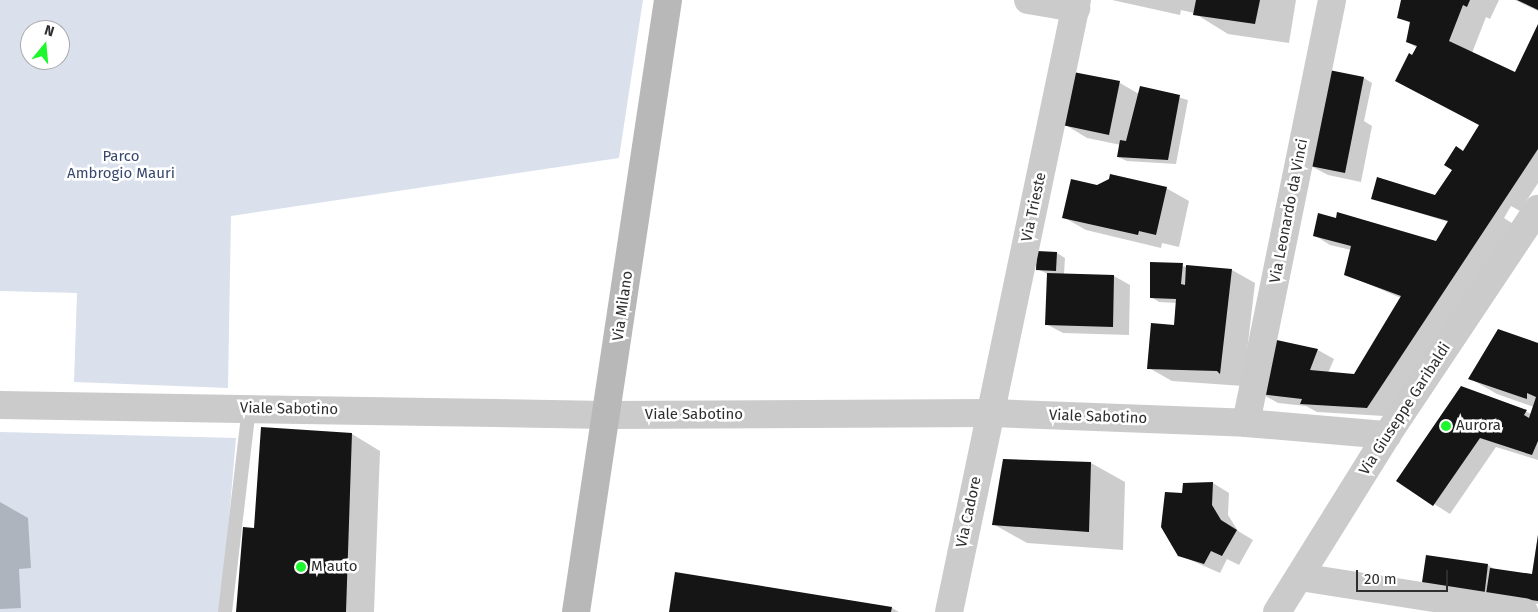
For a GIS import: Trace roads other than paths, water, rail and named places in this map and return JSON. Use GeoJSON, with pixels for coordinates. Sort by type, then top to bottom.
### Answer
{"type":"FeatureCollection","features":[{"type":"Feature","properties":{"kind":"main road","name":"Via Milano"},"geometry":{"type":"LineString","coordinates":[[576,612],[668,0]]}},
{"type":"Feature","properties":{"kind":"street"},"geometry":{"type":"LineString","coordinates":[[1028,0],[1076,4]]}},
{"type":"Feature","properties":{"kind":"street","name":"Via Leonardo da Vinci"},"geometry":{"type":"LineString","coordinates":[[1246,423],[1332,0]]}},
{"type":"Feature","properties":{"kind":"street","name":"Via Trieste"},"geometry":{"type":"LineString","coordinates":[[990,413],[1076,4]]}},
{"type":"Feature","properties":{"kind":"street","name":"Via Giuseppe Garibaldi"},"geometry":{"type":"LineString","coordinates":[[1276,612],[1300,577],[1386,435],[1538,210]]}},
{"type":"Feature","properties":{"kind":"street","name":"Viale Sabotino"},"geometry":{"type":"LineString","coordinates":[[0,405],[607,415],[990,413],[1246,423],[1386,435]]}},
{"type":"Feature","properties":{"kind":"street","name":"Via Cadore"},"geometry":{"type":"LineString","coordinates":[[949,612],[990,413]]}},
{"type":"Feature","properties":{"kind":"street"},"geometry":{"type":"LineString","coordinates":[[1300,577],[1524,612]]}},
{"type":"Feature","properties":{"kind":"lane"},"geometry":{"type":"LineString","coordinates":[[225,612],[249,408]]}},
{"type":"Feature","properties":{"kind":"place","name":"Aurora"},"geometry":{"type":"Point","coordinates":[1446,426]}},
{"type":"Feature","properties":{"kind":"place","name":"M auto"},"geometry":{"type":"Point","coordinates":[301,567]}},
{"type":"Feature","properties":{"kind":"park label","name":"Parco Ambrogio Mauri"},"geometry":{"type":"Point","coordinates":[121,164]}}]}
